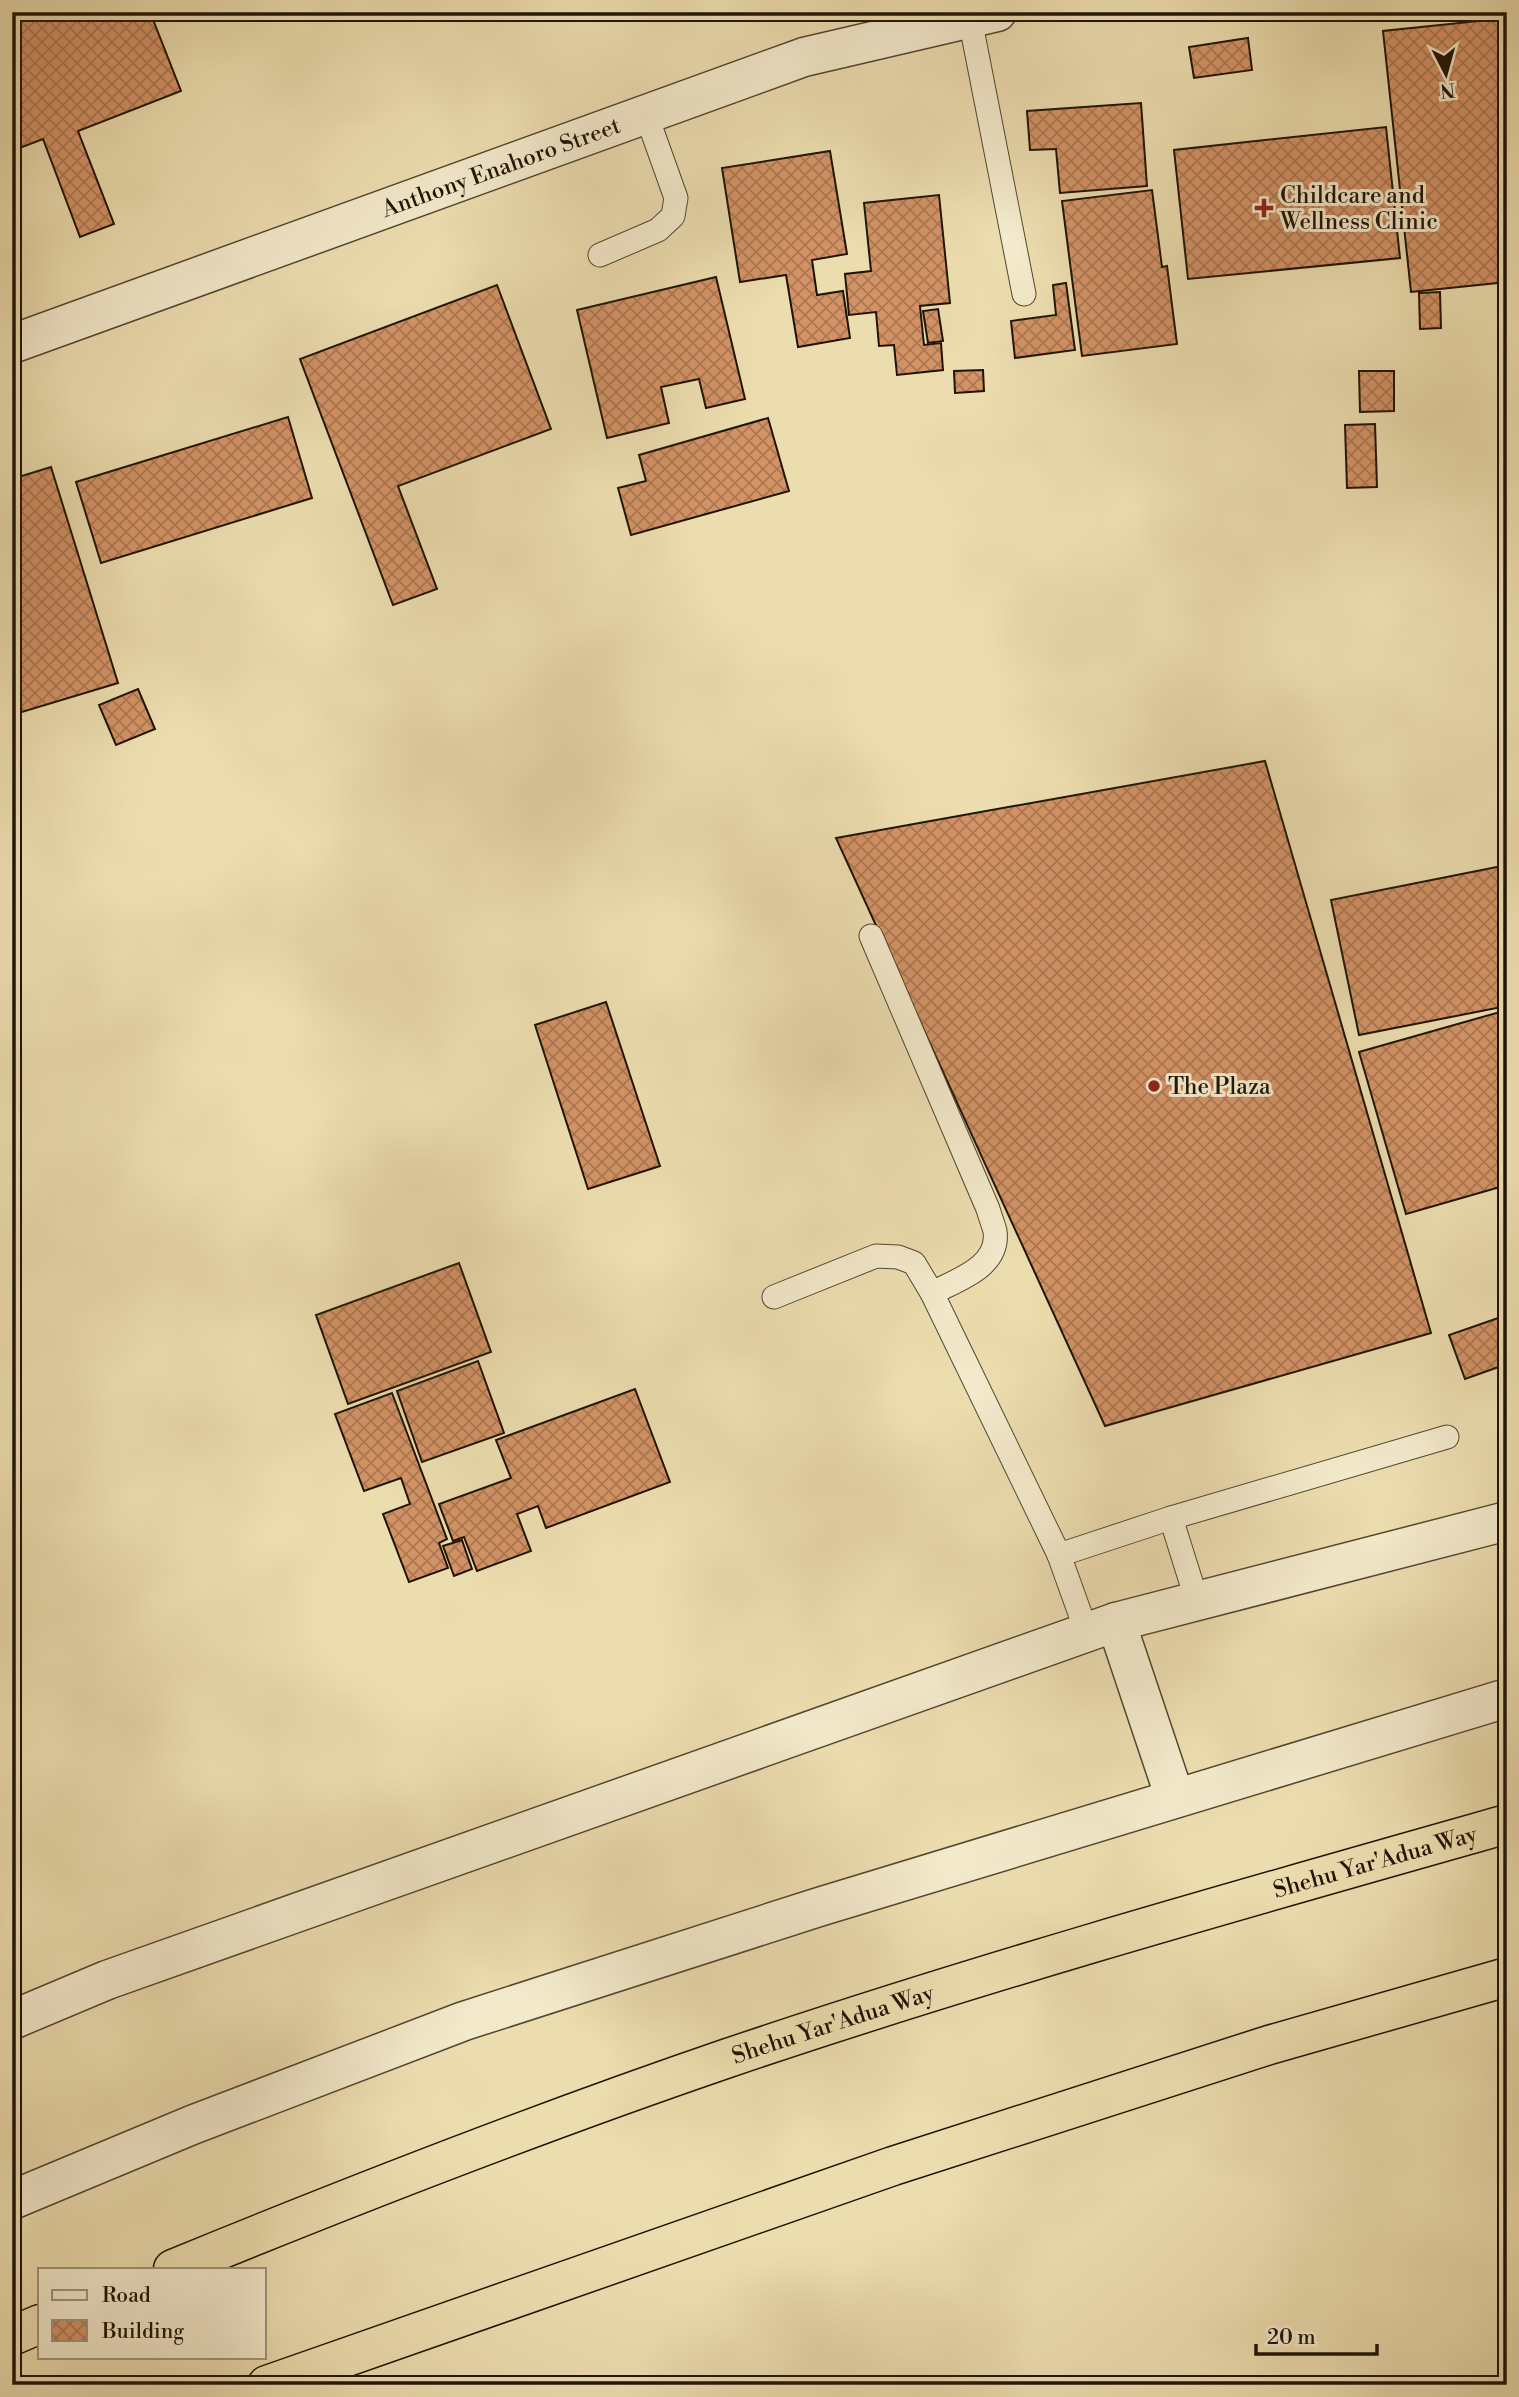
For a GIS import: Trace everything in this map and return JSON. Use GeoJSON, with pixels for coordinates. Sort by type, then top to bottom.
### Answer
{"type":"FeatureCollection","features":[{"type":"Feature","properties":{"kind":"highway","name":"Shehu Yar'Adua Way"},"geometry":{"type":"LineString","coordinates":[[175,2268],[360,2192],[728,2058],[1052,1955],[1507,1824]]}},
{"type":"Feature","properties":{"kind":"highway"},"geometry":{"type":"LineString","coordinates":[[267,2385],[893,2166],[1269,2045],[1507,1977]]}},
{"type":"Feature","properties":{"kind":"highway"},"geometry":{"type":"LineString","coordinates":[[12,2336],[38,2325]]}},
{"type":"Feature","properties":{"kind":"street","name":"Anthony Enahoro Street"},"geometry":{"type":"LineString","coordinates":[[12,344],[804,57],[983,15]]}},
{"type":"Feature","properties":{"kind":"street"},"geometry":{"type":"LineString","coordinates":[[12,2020],[107,1980],[1102,1627],[1507,1521]]}},
{"type":"Feature","properties":{"kind":"street"},"geometry":{"type":"LineString","coordinates":[[1102,1627],[1175,1798]]}},
{"type":"Feature","properties":{"kind":"street"},"geometry":{"type":"LineString","coordinates":[[12,2200],[192,2125],[464,2021],[818,1907],[1507,1698]]}},
{"type":"Feature","properties":{"kind":"lane"},"geometry":{"type":"LineString","coordinates":[[983,15],[1024,294]]}},
{"type":"Feature","properties":{"kind":"lane"},"geometry":{"type":"LineString","coordinates":[[600,255],[658,230],[673,216],[676,198],[646,114]]}},
{"type":"Feature","properties":{"kind":"lane"},"geometry":{"type":"LineString","coordinates":[[871,936],[988,1209],[995,1233],[993,1252],[978,1269],[932,1293]]}},
{"type":"Feature","properties":{"kind":"lane"},"geometry":{"type":"LineString","coordinates":[[774,1297],[876,1256],[898,1257],[915,1263],[1059,1555],[1102,1627]]}},
{"type":"Feature","properties":{"kind":"lane"},"geometry":{"type":"LineString","coordinates":[[1059,1555],[1171,1518],[1447,1437]]}},
{"type":"Feature","properties":{"kind":"lane"},"geometry":{"type":"LineString","coordinates":[[1171,1518],[1198,1601]]}},
{"type":"Feature","properties":{"kind":"building"},"geometry":{"type":"Polygon","coordinates":[[[12,12],[150,12],[181,91],[78,131],[114,224],[80,237],[43,139],[17,149],[12,138],[12,12]]]}},
{"type":"Feature","properties":{"kind":"building"},"geometry":{"type":"Polygon","coordinates":[[[1507,18],[1507,282],[1411,292],[1383,31],[1507,18]]]}},
{"type":"Feature","properties":{"kind":"building"},"geometry":{"type":"Polygon","coordinates":[[[1248,38],[1252,70],[1194,78],[1189,47],[1248,38]]]}},
{"type":"Feature","properties":{"kind":"building"},"geometry":{"type":"Polygon","coordinates":[[[1141,103],[1147,186],[1060,193],[1056,149],[1030,150],[1027,111],[1141,103]]]}},
{"type":"Feature","properties":{"kind":"building","name":"Childcare and Wellness Clinic"},"geometry":{"type":"Polygon","coordinates":[[[1386,127],[1400,258],[1188,279],[1174,150],[1386,127]]]}},
{"type":"Feature","properties":{"kind":"building"},"geometry":{"type":"Polygon","coordinates":[[[830,151],[847,254],[812,260],[817,295],[843,291],[850,338],[798,347],[786,275],[740,282],[722,168],[830,151]]]}},
{"type":"Feature","properties":{"kind":"building"},"geometry":{"type":"Polygon","coordinates":[[[1152,190],[1162,267],[1167,266],[1177,344],[1082,356],[1062,201],[1152,190]]]}},
{"type":"Feature","properties":{"kind":"building"},"geometry":{"type":"Polygon","coordinates":[[[939,195],[950,303],[920,306],[924,345],[941,343],[943,370],[897,375],[894,345],[879,346],[876,312],[849,315],[845,274],[871,271],[864,203],[939,195]]]}},
{"type":"Feature","properties":{"kind":"building"},"geometry":{"type":"Polygon","coordinates":[[[716,277],[745,399],[706,408],[699,379],[661,387],[669,423],[607,438],[577,310],[716,277]]]}},
{"type":"Feature","properties":{"kind":"building"},"geometry":{"type":"Polygon","coordinates":[[[1066,283],[1075,350],[1015,358],[1011,321],[1056,315],[1053,285],[1066,283]]]}},
{"type":"Feature","properties":{"kind":"building"},"geometry":{"type":"Polygon","coordinates":[[[497,285],[551,429],[398,486],[437,589],[393,605],[300,359],[497,285]]]}},
{"type":"Feature","properties":{"kind":"building"},"geometry":{"type":"Polygon","coordinates":[[[1440,292],[1441,328],[1420,329],[1419,293],[1440,292]]]}},
{"type":"Feature","properties":{"kind":"building"},"geometry":{"type":"Polygon","coordinates":[[[938,309],[943,341],[928,343],[923,311],[938,309]]]}},
{"type":"Feature","properties":{"kind":"building"},"geometry":{"type":"Polygon","coordinates":[[[983,370],[984,391],[955,393],[954,371],[983,370]]]}},
{"type":"Feature","properties":{"kind":"building"},"geometry":{"type":"Polygon","coordinates":[[[1359,371],[1394,371],[1394,411],[1360,412],[1359,371]]]}},
{"type":"Feature","properties":{"kind":"building"},"geometry":{"type":"Polygon","coordinates":[[[288,417],[312,498],[101,563],[76,482],[288,417]]]}},
{"type":"Feature","properties":{"kind":"building"},"geometry":{"type":"Polygon","coordinates":[[[768,418],[789,491],[631,535],[618,488],[646,481],[639,455],[768,418]]]}},
{"type":"Feature","properties":{"kind":"building"},"geometry":{"type":"Polygon","coordinates":[[[1375,424],[1377,487],[1347,488],[1345,425],[1375,424]]]}},
{"type":"Feature","properties":{"kind":"building"},"geometry":{"type":"Polygon","coordinates":[[[51,467],[118,683],[12,715],[12,479],[51,467]]]}},
{"type":"Feature","properties":{"kind":"building"},"geometry":{"type":"Polygon","coordinates":[[[138,689],[155,729],[116,745],[99,705],[138,689]]]}},
{"type":"Feature","properties":{"kind":"building","name":"The Plaza"},"geometry":{"type":"Polygon","coordinates":[[[1265,761],[1431,1333],[1105,1426],[836,838],[1265,761]]]}},
{"type":"Feature","properties":{"kind":"building"},"geometry":{"type":"Polygon","coordinates":[[[1507,865],[1507,1006],[1359,1035],[1331,900],[1507,865]]]}},
{"type":"Feature","properties":{"kind":"building"},"geometry":{"type":"Polygon","coordinates":[[[606,1002],[660,1166],[588,1189],[535,1025],[606,1002]]]}},
{"type":"Feature","properties":{"kind":"building"},"geometry":{"type":"Polygon","coordinates":[[[1507,1010],[1507,1185],[1406,1214],[1359,1052],[1507,1010]]]}},
{"type":"Feature","properties":{"kind":"building"},"geometry":{"type":"Polygon","coordinates":[[[459,1263],[491,1352],[348,1404],[316,1315],[459,1263]]]}},
{"type":"Feature","properties":{"kind":"building"},"geometry":{"type":"Polygon","coordinates":[[[1507,1315],[1507,1364],[1465,1379],[1449,1335],[1507,1315]]]}},
{"type":"Feature","properties":{"kind":"building"},"geometry":{"type":"Polygon","coordinates":[[[478,1361],[504,1433],[422,1462],[397,1391],[478,1361]]]}},
{"type":"Feature","properties":{"kind":"building"},"geometry":{"type":"Polygon","coordinates":[[[635,1389],[670,1482],[546,1528],[538,1506],[517,1514],[531,1551],[477,1571],[464,1537],[453,1541],[439,1504],[511,1478],[496,1440],[635,1389]]]}},
{"type":"Feature","properties":{"kind":"building"},"geometry":{"type":"Polygon","coordinates":[[[392,1393],[447,1539],[439,1543],[448,1568],[409,1582],[383,1514],[410,1504],[401,1478],[364,1491],[335,1414],[392,1393]]]}},
{"type":"Feature","properties":{"kind":"building"},"geometry":{"type":"Polygon","coordinates":[[[462,1540],[472,1569],[454,1576],[443,1546],[462,1540]]]}},
{"type":"Feature","properties":{"kind":"place","name":"Childcare and Wellness Clinic"},"geometry":{"type":"Point","coordinates":[1264,208]}},
{"type":"Feature","properties":{"kind":"place","name":"The Plaza"},"geometry":{"type":"Point","coordinates":[1154,1086]}}]}
